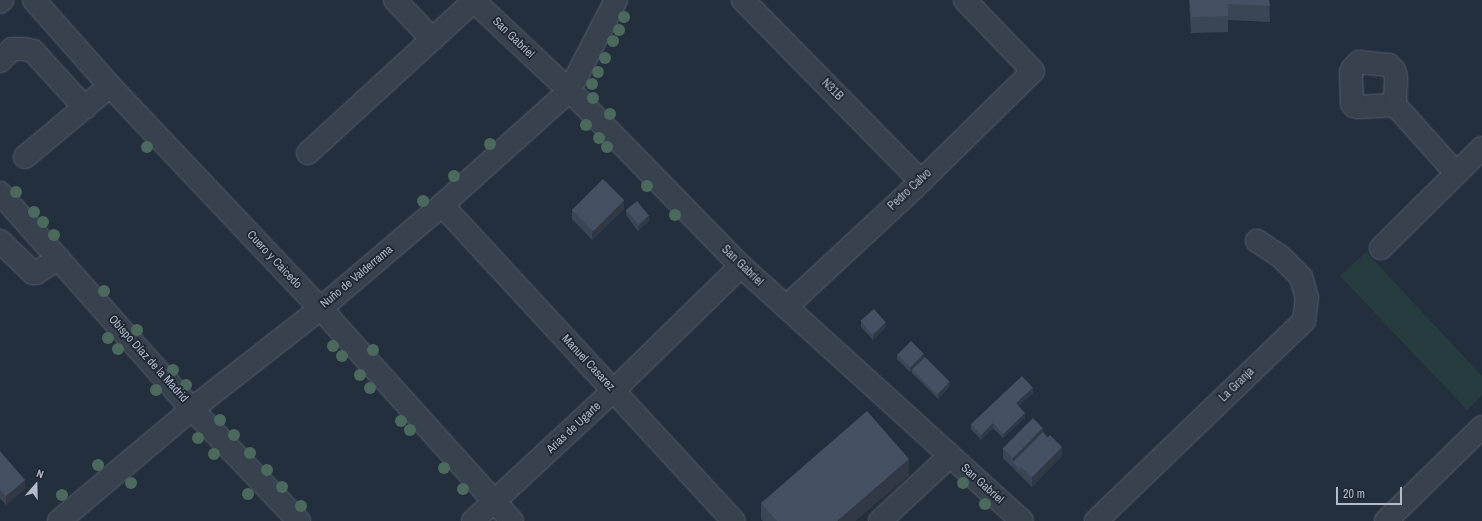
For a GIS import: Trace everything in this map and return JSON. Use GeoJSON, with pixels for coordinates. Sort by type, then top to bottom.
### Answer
{"type":"FeatureCollection","features":[{"type":"Feature","properties":{"kind":"street","name":"Cuero y Caicedo"},"geometry":{"type":"LineString","coordinates":[[34,0],[110,86],[320,308],[512,521]]}},
{"type":"Feature","properties":{"kind":"street"},"geometry":{"type":"LineString","coordinates":[[395,0],[432,39]]}},
{"type":"Feature","properties":{"kind":"street"},"geometry":{"type":"LineString","coordinates":[[308,153],[474,0]]}},
{"type":"Feature","properties":{"kind":"street","name":"San Gabriel"},"geometry":{"type":"LineString","coordinates":[[474,0],[569,91],[741,266],[1022,521]]}},
{"type":"Feature","properties":{"kind":"street","name":"Nuño de Valderrama"},"geometry":{"type":"LineString","coordinates":[[59,521],[192,408],[320,308],[442,206],[569,91],[616,0]]}},
{"type":"Feature","properties":{"kind":"street","name":"N31B"},"geometry":{"type":"LineString","coordinates":[[743,0],[921,181]]}},
{"type":"Feature","properties":{"kind":"street","name":"Pedro Calvo"},"geometry":{"type":"LineString","coordinates":[[786,307],[921,181],[1033,71],[965,0]]}},
{"type":"Feature","properties":{"kind":"street"},"geometry":{"type":"LineString","coordinates":[[0,61],[12,49],[23,49],[33,52],[85,108]]}},
{"type":"Feature","properties":{"kind":"street"},"geometry":{"type":"LineString","coordinates":[[25,157],[110,86]]}},
{"type":"Feature","properties":{"kind":"street"},"geometry":{"type":"LineString","coordinates":[[1395,105],[1456,173]]}},
{"type":"Feature","properties":{"kind":"street"},"geometry":{"type":"LineString","coordinates":[[1381,248],[1482,148]]}},
{"type":"Feature","properties":{"kind":"street","name":"Obispo Díaz de la Madrid"},"geometry":{"type":"LineString","coordinates":[[0,194],[192,408],[299,521]]}},
{"type":"Feature","properties":{"kind":"street","name":"Manuel Casarez"},"geometry":{"type":"LineString","coordinates":[[442,206],[734,521]]}},
{"type":"Feature","properties":{"kind":"street"},"geometry":{"type":"LineString","coordinates":[[0,241],[33,273],[36,273],[59,258]]}},
{"type":"Feature","properties":{"kind":"street","name":"La Granja"},"geometry":{"type":"LineString","coordinates":[[1096,521],[1304,321],[1307,298],[1301,277],[1281,257],[1257,241]]}},
{"type":"Feature","properties":{"kind":"street","name":"Arias de Ugarte"},"geometry":{"type":"LineString","coordinates":[[473,521],[613,391],[741,266]]}},
{"type":"Feature","properties":{"kind":"street"},"geometry":{"type":"LineString","coordinates":[[1386,521],[1482,427]]}},
{"type":"Feature","properties":{"kind":"street"},"geometry":{"type":"LineString","coordinates":[[880,521],[950,456]]}},
{"type":"Feature","properties":{"kind":"green space"},"geometry":{"type":"Polygon","coordinates":[[[1366,252],[1482,376],[1482,395],[1467,410],[1340,276],[1366,252]]]}},
{"type":"Feature","properties":{"kind":"building"},"geometry":{"type":"Polygon","coordinates":[[[1190,0],[1269,0],[1270,6],[1228,4],[1228,16],[1191,17],[1190,0]]]}},
{"type":"Feature","properties":{"kind":"building"},"geometry":{"type":"Polygon","coordinates":[[[603,179],[624,200],[593,231],[572,210],[603,179]]]}},
{"type":"Feature","properties":{"kind":"building"},"geometry":{"type":"Polygon","coordinates":[[[637,201],[649,216],[638,225],[626,210],[637,201]]]}},
{"type":"Feature","properties":{"kind":"building"},"geometry":{"type":"Polygon","coordinates":[[[874,309],[886,323],[872,334],[860,321],[874,309]]]}},
{"type":"Feature","properties":{"kind":"building"},"geometry":{"type":"Polygon","coordinates":[[[911,341],[924,354],[910,367],[898,354],[911,341]]]}},
{"type":"Feature","properties":{"kind":"building"},"geometry":{"type":"Polygon","coordinates":[[[925,357],[950,382],[937,394],[912,370],[925,357]]]}},
{"type":"Feature","properties":{"kind":"building"},"geometry":{"type":"Polygon","coordinates":[[[1022,376],[1033,388],[1016,403],[1025,413],[1003,434],[993,423],[981,435],[971,424],[1022,376]]]}},
{"type":"Feature","properties":{"kind":"building"},"geometry":{"type":"Polygon","coordinates":[[[867,411],[909,459],[837,521],[777,521],[761,503],[867,411]]]}},
{"type":"Feature","properties":{"kind":"building"},"geometry":{"type":"Polygon","coordinates":[[[1033,418],[1043,428],[1012,458],[1003,448],[1033,418]]]}},
{"type":"Feature","properties":{"kind":"building"},"geometry":{"type":"Polygon","coordinates":[[[1043,432],[1048,438],[1020,466],[1020,470],[1013,462],[1043,432]]]}},
{"type":"Feature","properties":{"kind":"building"},"geometry":{"type":"Polygon","coordinates":[[[1050,435],[1062,447],[1032,477],[1020,465],[1050,435]]]}},
{"type":"Feature","properties":{"kind":"building"},"geometry":{"type":"Polygon","coordinates":[[[0,451],[25,480],[6,496],[0,489],[0,451]]]}}]}
